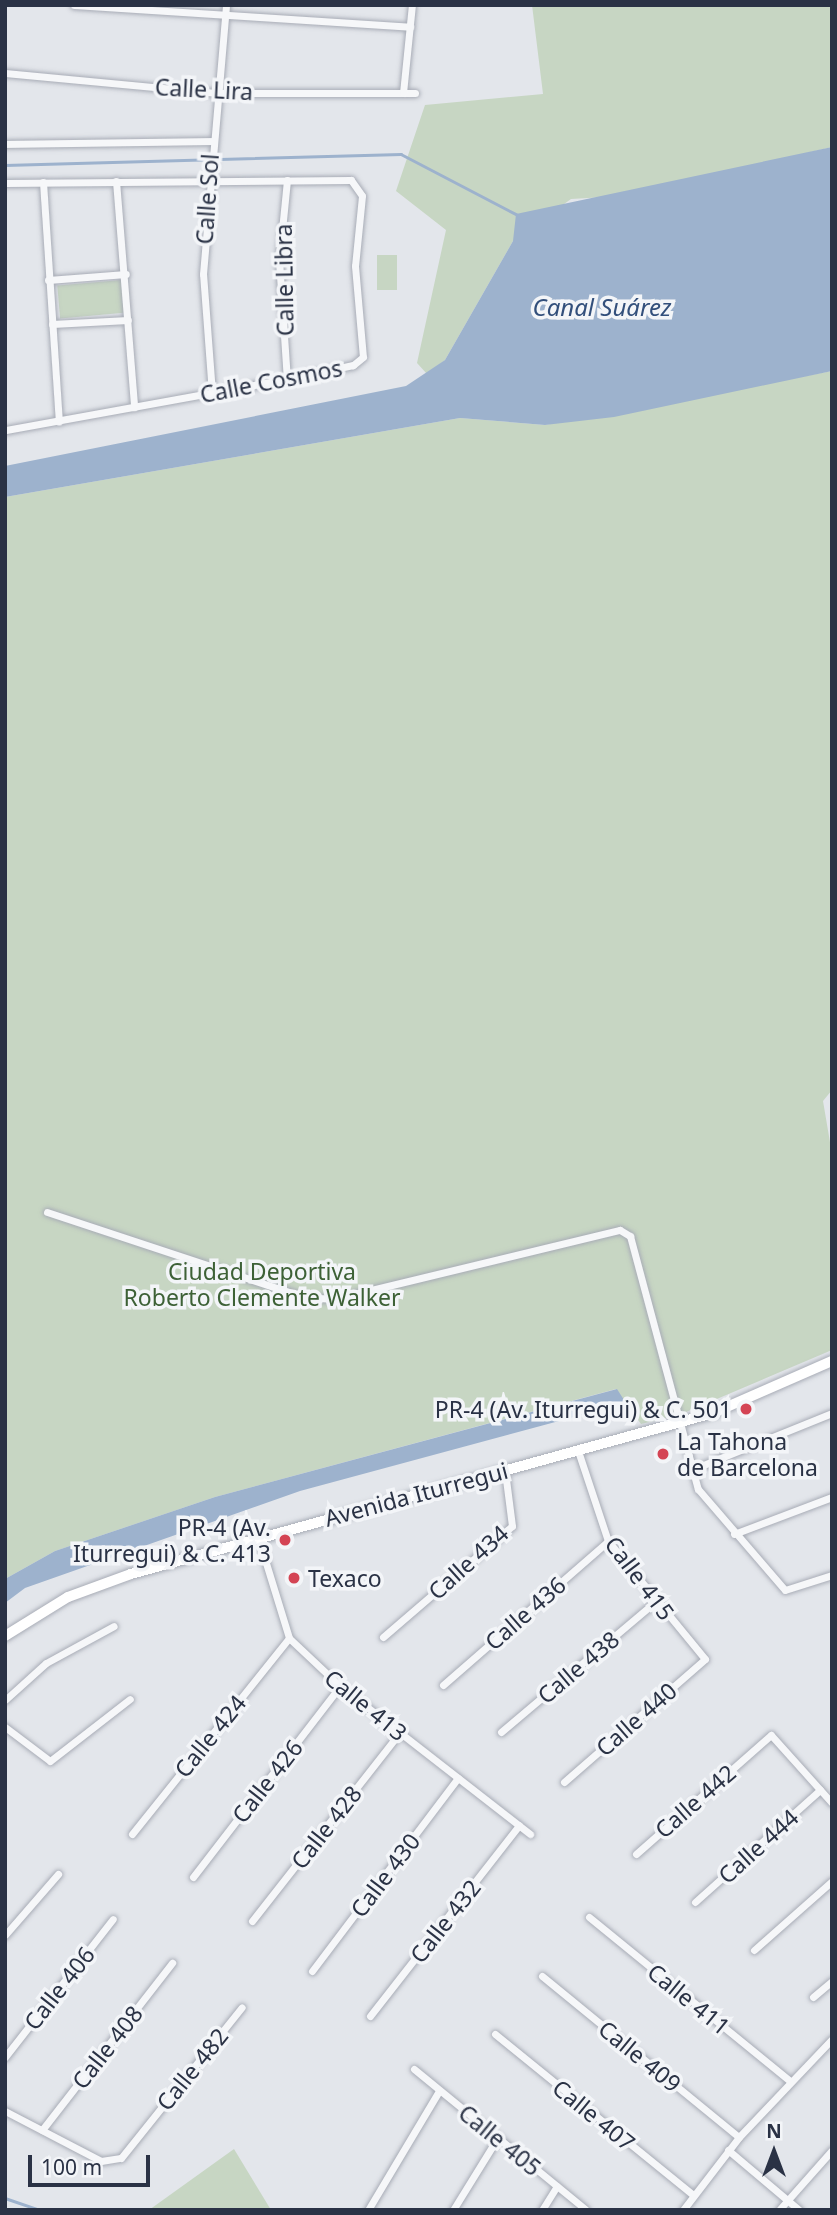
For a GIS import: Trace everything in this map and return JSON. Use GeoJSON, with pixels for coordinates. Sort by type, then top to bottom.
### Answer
{"type":"FeatureCollection","features":[{"type":"Feature","properties":{"kind":"street"},"geometry":{"type":"LineString","coordinates":[[74,5],[225,19],[410,27]]}},
{"type":"Feature","properties":{"kind":"street","name":"Calle Sol"},"geometry":{"type":"LineString","coordinates":[[212,393],[203,274],[207,181],[226,5]]}},
{"type":"Feature","properties":{"kind":"street"},"geometry":{"type":"LineString","coordinates":[[403,93],[412,5]]}},
{"type":"Feature","properties":{"kind":"street","name":"Calle Lira"},"geometry":{"type":"LineString","coordinates":[[5,73],[218,93],[415,93]]}},
{"type":"Feature","properties":{"kind":"street"},"geometry":{"type":"LineString","coordinates":[[5,144],[211,141]]}},
{"type":"Feature","properties":{"kind":"street"},"geometry":{"type":"LineString","coordinates":[[5,183],[286,180]]}},
{"type":"Feature","properties":{"kind":"street","name":"Calle Cosmos"},"geometry":{"type":"LineString","coordinates":[[5,430],[287,379],[353,365],[363,357],[355,266],[359,185],[286,180]]}},
{"type":"Feature","properties":{"kind":"street","name":"Calle Libra"},"geometry":{"type":"LineString","coordinates":[[286,180],[279,260],[287,379]]}},
{"type":"Feature","properties":{"kind":"street"},"geometry":{"type":"LineString","coordinates":[[117,181],[134,407]]}},
{"type":"Feature","properties":{"kind":"street"},"geometry":{"type":"LineString","coordinates":[[43,182],[59,421]]}},
{"type":"Feature","properties":{"kind":"street"},"geometry":{"type":"LineString","coordinates":[[48,280],[126,274]]}},
{"type":"Feature","properties":{"kind":"street"},"geometry":{"type":"LineString","coordinates":[[52,324],[128,320]]}},
{"type":"Feature","properties":{"kind":"street"},"geometry":{"type":"LineString","coordinates":[[47,1212],[304,1297],[334,1299],[620,1230],[630,1236],[676,1424],[691,1470],[734,1534],[785,1590],[832,1575]]}},
{"type":"Feature","properties":{"kind":"street","name":"Avenida Iturregui"},"geometry":{"type":"LineString","coordinates":[[5,1636],[92,1587],[258,1536],[676,1424],[751,1400],[832,1361]]}},
{"type":"Feature","properties":{"kind":"street"},"geometry":{"type":"LineString","coordinates":[[691,1470],[832,1413]]}},
{"type":"Feature","properties":{"kind":"street","name":"Calle 415"},"geometry":{"type":"LineString","coordinates":[[578,1451],[608,1541],[655,1602],[703,1656]]}},
{"type":"Feature","properties":{"kind":"street","name":"Calle 434"},"geometry":{"type":"LineString","coordinates":[[383,1637],[512,1526],[505,1471]]}},
{"type":"Feature","properties":{"kind":"street"},"geometry":{"type":"LineString","coordinates":[[734,1534],[832,1497]]}},
{"type":"Feature","properties":{"kind":"street","name":"Calle 413"},"geometry":{"type":"LineString","coordinates":[[258,1536],[289,1638],[340,1686],[530,1834]]}},
{"type":"Feature","properties":{"kind":"street","name":"Calle 436"},"geometry":{"type":"LineString","coordinates":[[443,1685],[608,1541]]}},
{"type":"Feature","properties":{"kind":"street","name":"Calle 438"},"geometry":{"type":"LineString","coordinates":[[502,1732],[655,1602]]}},
{"type":"Feature","properties":{"kind":"street"},"geometry":{"type":"LineString","coordinates":[[5,1700],[47,1663],[114,1626]]}},
{"type":"Feature","properties":{"kind":"street","name":"Calle 424"},"geometry":{"type":"LineString","coordinates":[[132,1834],[289,1638]]}},
{"type":"Feature","properties":{"kind":"street","name":"Calle 440"},"geometry":{"type":"LineString","coordinates":[[564,1782],[703,1656]]}},
{"type":"Feature","properties":{"kind":"street","name":"Calle 426"},"geometry":{"type":"LineString","coordinates":[[193,1877],[340,1686]]}},
{"type":"Feature","properties":{"kind":"street"},"geometry":{"type":"LineString","coordinates":[[5,1727],[50,1761],[130,1699]]}},
{"type":"Feature","properties":{"kind":"street","name":"Calle 428"},"geometry":{"type":"LineString","coordinates":[[252,1921],[400,1732]]}},
{"type":"Feature","properties":{"kind":"street","name":"Calle 442"},"geometry":{"type":"LineString","coordinates":[[636,1854],[771,1735],[820,1790]]}},
{"type":"Feature","properties":{"kind":"street","name":"Calle 430"},"geometry":{"type":"LineString","coordinates":[[312,1971],[458,1778]]}},
{"type":"Feature","properties":{"kind":"street"},"geometry":{"type":"LineString","coordinates":[[820,1790],[832,1803]]}},
{"type":"Feature","properties":{"kind":"street","name":"Calle 444"},"geometry":{"type":"LineString","coordinates":[[695,1902],[820,1790]]}},
{"type":"Feature","properties":{"kind":"street","name":"Calle 432"},"geometry":{"type":"LineString","coordinates":[[370,2016],[519,1825]]}},
{"type":"Feature","properties":{"kind":"street"},"geometry":{"type":"LineString","coordinates":[[5,1935],[58,1874]]}},
{"type":"Feature","properties":{"kind":"street"},"geometry":{"type":"LineString","coordinates":[[754,1950],[832,1881]]}},
{"type":"Feature","properties":{"kind":"street","name":"Calle 411"},"geometry":{"type":"LineString","coordinates":[[589,1917],[790,2081]]}},
{"type":"Feature","properties":{"kind":"street","name":"Calle 406"},"geometry":{"type":"LineString","coordinates":[[5,2057],[113,1919]]}},
{"type":"Feature","properties":{"kind":"street","name":"Calle 408"},"geometry":{"type":"LineString","coordinates":[[42,2130],[172,1963]]}},
{"type":"Feature","properties":{"kind":"street","name":"Calle 409"},"geometry":{"type":"LineString","coordinates":[[541,1976],[739,2137]]}},
{"type":"Feature","properties":{"kind":"street"},"geometry":{"type":"LineString","coordinates":[[813,1997],[832,1981]]}},
{"type":"Feature","properties":{"kind":"street","name":"Calle 482"},"geometry":{"type":"LineString","coordinates":[[42,2130],[101,2161],[121,2158],[242,2007]]}},
{"type":"Feature","properties":{"kind":"street","name":"Calle 407"},"geometry":{"type":"LineString","coordinates":[[495,2034],[693,2196]]}},
{"type":"Feature","properties":{"kind":"street"},"geometry":{"type":"LineString","coordinates":[[683,2210],[739,2137],[832,2039]]}},
{"type":"Feature","properties":{"kind":"street","name":"Calle 405"},"geometry":{"type":"LineString","coordinates":[[414,2069],[586,2210]]}},
{"type":"Feature","properties":{"kind":"street"},"geometry":{"type":"LineString","coordinates":[[369,2210],[439,2091]]}},
{"type":"Feature","properties":{"kind":"street"},"geometry":{"type":"LineString","coordinates":[[5,2111],[42,2130]]}},
{"type":"Feature","properties":{"kind":"street"},"geometry":{"type":"LineString","coordinates":[[453,2210],[498,2137]]}},
{"type":"Feature","properties":{"kind":"street"},"geometry":{"type":"LineString","coordinates":[[728,2150],[799,2210]]}},
{"type":"Feature","properties":{"kind":"street"},"geometry":{"type":"LineString","coordinates":[[779,2210],[832,2150]]}},
{"type":"Feature","properties":{"kind":"street"},"geometry":{"type":"LineString","coordinates":[[542,2210],[557,2186]]}},
{"type":"Feature","properties":{"kind":"green space"},"geometry":{"type":"Polygon","coordinates":[[[532,5],[832,5],[832,147],[623,196],[571,199],[513,241],[445,360],[427,374],[417,363],[446,230],[396,191],[425,105],[543,94],[532,5]]]}},
{"type":"Feature","properties":{"kind":"green space"},"geometry":{"type":"Polygon","coordinates":[[[377,255],[397,255],[397,290],[377,290],[377,255]]]}},
{"type":"Feature","properties":{"kind":"green space"},"geometry":{"type":"Polygon","coordinates":[[[121,280],[124,313],[60,318],[57,286],[121,280]]]}},
{"type":"Feature","properties":{"kind":"green space","name":"Ciudad Deportiva Roberto Clemente Walker"},"geometry":{"type":"Polygon","coordinates":[[[832,371],[832,1090],[823,1101],[832,1154],[832,1350],[679,1415],[641,1424],[616,1389],[215,1497],[55,1551],[5,1579],[5,497],[460,418],[545,425],[832,371]]]}},
{"type":"Feature","properties":{"kind":"green space"},"geometry":{"type":"Polygon","coordinates":[[[234,2149],[271,2210],[149,2210],[234,2149]]]}},
{"type":"Feature","properties":{"kind":"water","name":"Canal Suárez"},"geometry":{"type":"Polygon","coordinates":[[[832,147],[832,371],[614,417],[545,425],[460,418],[5,497],[5,466],[406,386],[445,360],[513,241],[516,214],[832,147]]]}},
{"type":"Feature","properties":{"kind":"water"},"geometry":{"type":"Polygon","coordinates":[[[617,1389],[626,1403],[300,1491],[25,1588],[5,1603],[5,1579],[55,1551],[215,1497],[617,1389]]]}},
{"type":"Feature","properties":{"kind":"waterway"},"geometry":{"type":"LineString","coordinates":[[5,165],[401,154],[516,214]]}},
{"type":"Feature","properties":{"kind":"waterway"},"geometry":{"type":"LineString","coordinates":[[5,2198],[40,2210]]}},
{"type":"Feature","properties":{"kind":"place","name":"PR-4 (Av. Iturregui) & C. 501"},"geometry":{"type":"Point","coordinates":[746,1409]}},
{"type":"Feature","properties":{"kind":"place","name":"La Tahona de Barcelona"},"geometry":{"type":"Point","coordinates":[663,1454]}},
{"type":"Feature","properties":{"kind":"place","name":"PR-4 (Av. Iturregui) & C. 413"},"geometry":{"type":"Point","coordinates":[285,1540]}},
{"type":"Feature","properties":{"kind":"place","name":"Texaco"},"geometry":{"type":"Point","coordinates":[294,1578]}}]}
